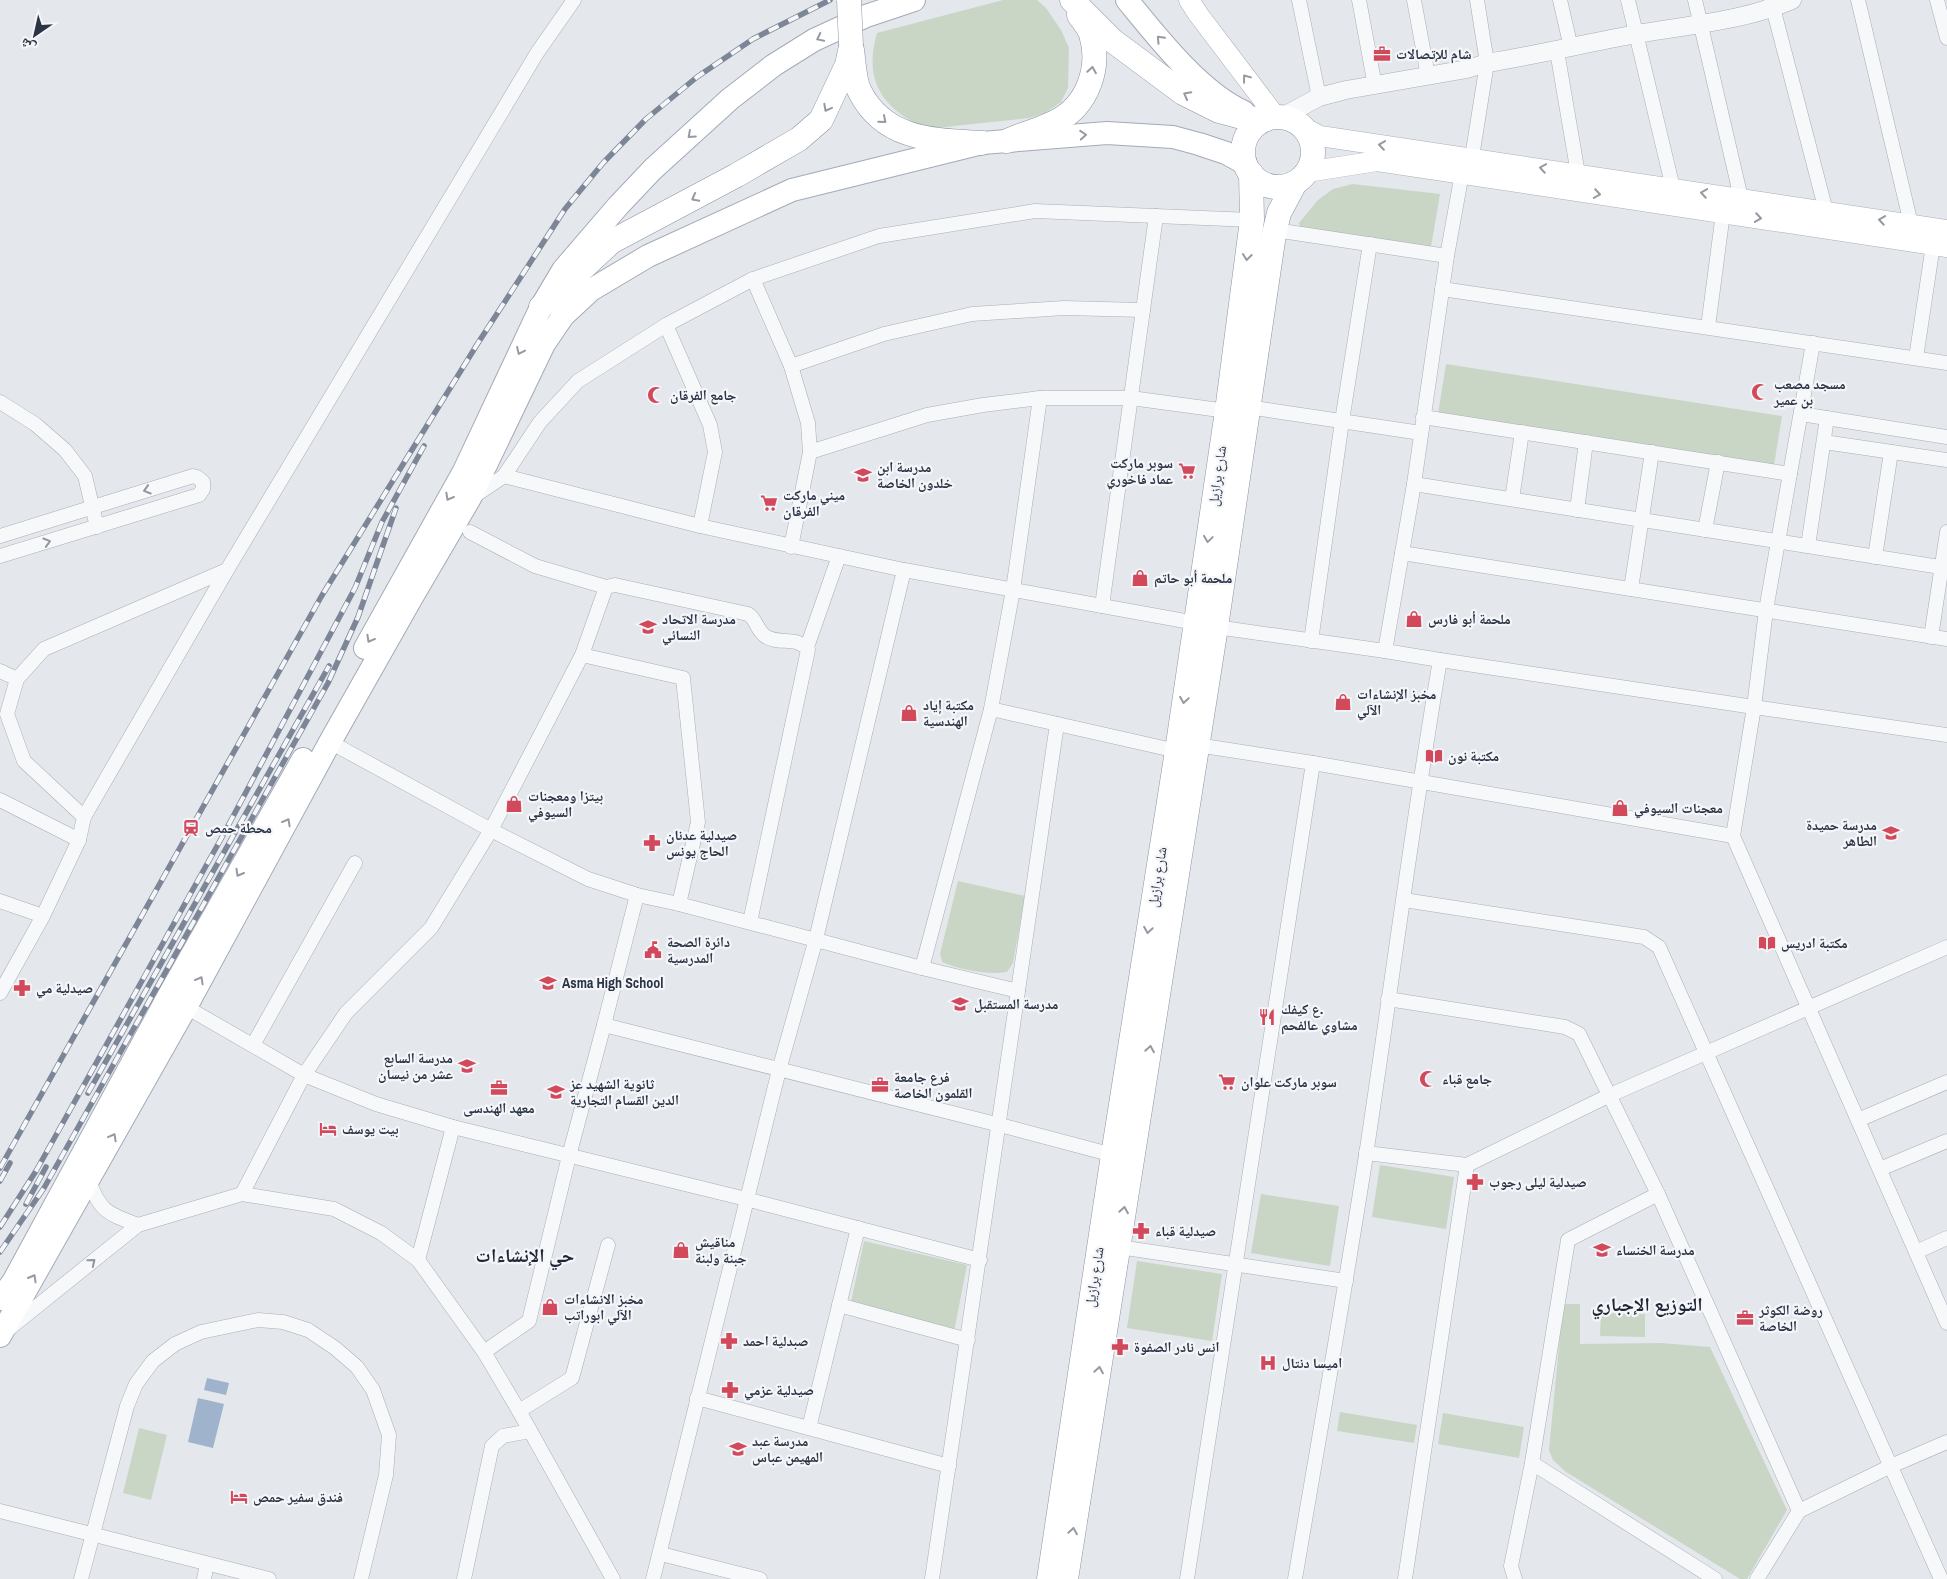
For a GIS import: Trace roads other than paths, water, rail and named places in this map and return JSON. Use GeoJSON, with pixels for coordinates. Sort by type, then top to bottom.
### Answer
{"type":"FeatureCollection","features":[{"type":"Feature","properties":{"kind":"highway"},"geometry":{"type":"LineString","coordinates":[[849,0],[851,46],[859,92],[874,112],[890,126],[910,135],[934,140],[982,143]]}},
{"type":"Feature","properties":{"kind":"highway"},"geometry":{"type":"LineString","coordinates":[[1071,0],[1113,41],[1183,93],[1219,111],[1244,118],[1275,117],[1294,120],[1304,127],[1310,137],[1313,149],[1312,161],[1301,178],[1283,186],[1271,186],[1260,181],[1248,169],[1243,150],[1246,137],[1255,126],[1275,117]]}},
{"type":"Feature","properties":{"kind":"highway"},"geometry":{"type":"LineString","coordinates":[[1007,141],[1058,121],[1077,106],[1090,86],[1094,56],[1090,33],[1071,0]]}},
{"type":"Feature","properties":{"kind":"highway"},"geometry":{"type":"LineString","coordinates":[[541,307],[611,242],[737,175],[799,139],[821,120],[846,65],[851,46]]}},
{"type":"Feature","properties":{"kind":"highway","name":"شارع برازيل"},"geometry":{"type":"LineString","coordinates":[[1066,1579],[1119,1246],[1187,748],[1237,409],[1252,220],[1248,169]]}},
{"type":"Feature","properties":{"kind":"highway","name":"شارع برازيل"},"geometry":{"type":"LineString","coordinates":[[1237,409],[1279,213],[1301,178]]}},
{"type":"Feature","properties":{"kind":"highway","name":"شارع برازيل"},"geometry":{"type":"LineString","coordinates":[[1049,1579],[1113,1155],[1187,748]]}},
{"type":"Feature","properties":{"kind":"main road"},"geometry":{"type":"LineString","coordinates":[[0,1299],[13,1282],[169,995],[318,734],[464,470],[541,307],[563,270],[618,206],[653,169],[730,99],[774,65],[814,40],[866,16],[914,0]]}},
{"type":"Feature","properties":{"kind":"main road"},"geometry":{"type":"LineString","coordinates":[[1127,0],[1150,28],[1210,92],[1232,107],[1249,115],[1275,117]]}},
{"type":"Feature","properties":{"kind":"main road"},"geometry":{"type":"LineString","coordinates":[[1189,0],[1275,117]]}},
{"type":"Feature","properties":{"kind":"main road"},"geometry":{"type":"LineString","coordinates":[[1304,127],[1320,136],[1467,165],[1724,213],[1940,246]]}},
{"type":"Feature","properties":{"kind":"main road"},"geometry":{"type":"LineString","coordinates":[[0,1336],[186,1007],[330,742],[470,498],[544,344],[563,316],[591,290],[648,256],[792,190],[982,143],[1107,133],[1172,137],[1226,153],[1248,169]]}},
{"type":"Feature","properties":{"kind":"main road"},"geometry":{"type":"LineString","coordinates":[[1301,178],[1377,161],[1467,165],[1578,174],[1947,230]]}},
{"type":"Feature","properties":{"kind":"street"},"geometry":{"type":"LineString","coordinates":[[1,990],[44,916],[79,840],[84,816],[228,570],[537,52],[574,0]]}},
{"type":"Feature","properties":{"kind":"street"},"geometry":{"type":"LineString","coordinates":[[1300,0],[1319,97]]}},
{"type":"Feature","properties":{"kind":"street"},"geometry":{"type":"LineString","coordinates":[[1359,0],[1375,86]]}},
{"type":"Feature","properties":{"kind":"street"},"geometry":{"type":"LineString","coordinates":[[1414,0],[1428,76]]}},
{"type":"Feature","properties":{"kind":"street"},"geometry":{"type":"LineString","coordinates":[[1385,651],[1414,484],[1447,256],[1487,64],[1477,0]]}},
{"type":"Feature","properties":{"kind":"street"},"geometry":{"type":"LineString","coordinates":[[1560,0],[1578,174]]}},
{"type":"Feature","properties":{"kind":"street"},"geometry":{"type":"LineString","coordinates":[[1628,0],[1673,188]]}},
{"type":"Feature","properties":{"kind":"street"},"geometry":{"type":"LineString","coordinates":[[1695,0],[1741,198]]}},
{"type":"Feature","properties":{"kind":"street"},"geometry":{"type":"LineString","coordinates":[[1275,117],[1319,97],[1636,34],[1700,24],[1792,0]]}},
{"type":"Feature","properties":{"kind":"street"},"geometry":{"type":"LineString","coordinates":[[1858,0],[1911,224]]}},
{"type":"Feature","properties":{"kind":"street"},"geometry":{"type":"LineString","coordinates":[[1937,0],[1947,38]]}},
{"type":"Feature","properties":{"kind":"street"},"geometry":{"type":"LineString","coordinates":[[1772,4],[1826,211]]}},
{"type":"Feature","properties":{"kind":"street"},"geometry":{"type":"LineString","coordinates":[[470,498],[504,476],[540,422],[578,381],[666,324],[753,279],[879,236],[1035,211],[1252,220]]}},
{"type":"Feature","properties":{"kind":"street"},"geometry":{"type":"LineString","coordinates":[[1708,328],[1724,213]]}},
{"type":"Feature","properties":{"kind":"street"},"geometry":{"type":"LineString","coordinates":[[1102,606],[1156,216]]}},
{"type":"Feature","properties":{"kind":"street"},"geometry":{"type":"LineString","coordinates":[[1275,230],[1447,256]]}},
{"type":"Feature","properties":{"kind":"street"},"geometry":{"type":"LineString","coordinates":[[1311,641],[1342,421],[1370,244]]}},
{"type":"Feature","properties":{"kind":"street"},"geometry":{"type":"LineString","coordinates":[[1916,358],[1940,246]]}},
{"type":"Feature","properties":{"kind":"street"},"geometry":{"type":"LineString","coordinates":[[753,279],[791,366],[808,424],[810,452],[791,547]]}},
{"type":"Feature","properties":{"kind":"street"},"geometry":{"type":"LineString","coordinates":[[1442,289],[1947,363]]}},
{"type":"Feature","properties":{"kind":"street"},"geometry":{"type":"LineString","coordinates":[[791,366],[884,334],[972,314],[1064,308],[1143,310]]}},
{"type":"Feature","properties":{"kind":"street"},"geometry":{"type":"LineString","coordinates":[[666,324],[710,425],[715,452],[700,526]]}},
{"type":"Feature","properties":{"kind":"street"},"geometry":{"type":"LineString","coordinates":[[1813,343],[1766,610],[1754,707],[1733,836],[1947,1323]]}},
{"type":"Feature","properties":{"kind":"street"},"geometry":{"type":"LineString","coordinates":[[810,452],[927,416],[983,405],[1040,398],[1130,398],[1342,421],[1421,433]]}},
{"type":"Feature","properties":{"kind":"street"},"geometry":{"type":"LineString","coordinates":[[922,968],[992,709],[1013,590],[1040,398]]}},
{"type":"Feature","properties":{"kind":"street"},"geometry":{"type":"LineString","coordinates":[[0,402],[35,424],[65,450],[85,476],[97,526]]}},
{"type":"Feature","properties":{"kind":"street"},"geometry":{"type":"LineString","coordinates":[[1801,414],[1947,437]]}},
{"type":"Feature","properties":{"kind":"street"},"geometry":{"type":"LineString","coordinates":[[1423,417],[1790,474]]}},
{"type":"Feature","properties":{"kind":"street"},"geometry":{"type":"LineString","coordinates":[[1808,546],[1827,418]]}},
{"type":"Feature","properties":{"kind":"street"},"geometry":{"type":"LineString","coordinates":[[1512,499],[1522,432]]}},
{"type":"Feature","properties":{"kind":"street"},"geometry":{"type":"LineString","coordinates":[[1576,510],[1586,442]]}},
{"type":"Feature","properties":{"kind":"street"},"geometry":{"type":"LineString","coordinates":[[1824,442],[1947,460]]}},
{"type":"Feature","properties":{"kind":"street"},"geometry":{"type":"LineString","coordinates":[[1631,589],[1652,452]]}},
{"type":"Feature","properties":{"kind":"street"},"geometry":{"type":"LineString","coordinates":[[1875,557],[1891,452]]}},
{"type":"Feature","properties":{"kind":"street"},"geometry":{"type":"LineString","coordinates":[[1705,530],[1718,462]]}},
{"type":"Feature","properties":{"kind":"street"},"geometry":{"type":"LineString","coordinates":[[0,536],[193,476],[203,482],[203,489],[198,495],[0,556]]}},
{"type":"Feature","properties":{"kind":"street"},"geometry":{"type":"LineString","coordinates":[[504,476],[791,547],[904,570],[1206,625],[1947,735]]}},
{"type":"Feature","properties":{"kind":"street"},"geometry":{"type":"LineString","coordinates":[[1414,484],[1945,568]]}},
{"type":"Feature","properties":{"kind":"street"},"geometry":{"type":"LineString","coordinates":[[470,532],[535,566],[606,587],[614,585],[748,614],[755,619],[758,629],[763,635],[769,638],[797,642],[807,647]]}},
{"type":"Feature","properties":{"kind":"street"},"geometry":{"type":"LineString","coordinates":[[1931,637],[1945,568],[1947,532]]}},
{"type":"Feature","properties":{"kind":"street"},"geometry":{"type":"LineString","coordinates":[[1402,552],[1947,640]]}},
{"type":"Feature","properties":{"kind":"street"},"geometry":{"type":"LineString","coordinates":[[750,922],[808,650],[807,647],[839,556]]}},
{"type":"Feature","properties":{"kind":"street"},"geometry":{"type":"LineString","coordinates":[[84,816],[24,761],[7,714],[18,679],[44,649],[228,570]]}},
{"type":"Feature","properties":{"kind":"street"},"geometry":{"type":"LineString","coordinates":[[654,1579],[746,1198],[779,1070],[816,940],[904,570]]}},
{"type":"Feature","properties":{"kind":"street"},"geometry":{"type":"LineString","coordinates":[[242,1194],[304,1075],[346,1013],[431,928],[491,830],[582,655],[606,587]]}},
{"type":"Feature","properties":{"kind":"street"},"geometry":{"type":"LineString","coordinates":[[582,655],[683,678],[698,822],[679,904]]}},
{"type":"Feature","properties":{"kind":"street"},"geometry":{"type":"LineString","coordinates":[[1295,1579],[1346,1281],[1404,900],[1419,782],[1440,660]]}},
{"type":"Feature","properties":{"kind":"street"},"geometry":{"type":"LineString","coordinates":[[0,670],[18,679]]}},
{"type":"Feature","properties":{"kind":"street"},"geometry":{"type":"LineString","coordinates":[[992,709],[1057,724],[1187,748],[1313,763],[1733,836]]}},
{"type":"Feature","properties":{"kind":"street"},"geometry":{"type":"LineString","coordinates":[[932,1579],[1057,724]]}},
{"type":"Feature","properties":{"kind":"street"},"geometry":{"type":"LineString","coordinates":[[330,742],[491,830],[588,879],[637,895],[679,904],[922,968],[1018,991]]}},
{"type":"Feature","properties":{"kind":"street"},"geometry":{"type":"LineString","coordinates":[[1187,1579],[1313,763]]}},
{"type":"Feature","properties":{"kind":"street"},"geometry":{"type":"LineString","coordinates":[[0,800],[79,840]]}},
{"type":"Feature","properties":{"kind":"street"},"geometry":{"type":"LineString","coordinates":[[253,1045],[355,863]]}},
{"type":"Feature","properties":{"kind":"street"},"geometry":{"type":"LineString","coordinates":[[484,1352],[529,1321],[568,1156],[637,895]]}},
{"type":"Feature","properties":{"kind":"street"},"geometry":{"type":"LineString","coordinates":[[0,900],[44,916]]}},
{"type":"Feature","properties":{"kind":"street"},"geometry":{"type":"LineString","coordinates":[[1404,900],[1644,938],[1659,947],[1941,1579]]}},
{"type":"Feature","properties":{"kind":"street"},"geometry":{"type":"LineString","coordinates":[[1366,1153],[1468,1165],[1608,1096],[1947,947]]}},
{"type":"Feature","properties":{"kind":"street"},"geometry":{"type":"LineString","coordinates":[[1388,999],[1565,1027],[1579,1034],[1658,1194],[1799,1511]]}},
{"type":"Feature","properties":{"kind":"street"},"geometry":{"type":"LineString","coordinates":[[186,1007],[304,1075],[376,1104],[453,1127],[746,1198],[980,1260]]}},
{"type":"Feature","properties":{"kind":"street"},"geometry":{"type":"LineString","coordinates":[[604,1025],[1000,1124],[1113,1155]]}},
{"type":"Feature","properties":{"kind":"street"},"geometry":{"type":"LineString","coordinates":[[1858,1120],[1947,1082]]}},
{"type":"Feature","properties":{"kind":"street"},"geometry":{"type":"LineString","coordinates":[[418,1260],[453,1127]]}},
{"type":"Feature","properties":{"kind":"street"},"geometry":{"type":"LineString","coordinates":[[1880,1169],[1947,1141]]}},
{"type":"Feature","properties":{"kind":"street"},"geometry":{"type":"LineString","coordinates":[[1405,1579],[1468,1165]]}},
{"type":"Feature","properties":{"kind":"street"},"geometry":{"type":"LineString","coordinates":[[89,1180],[94,1195],[102,1208],[117,1218],[138,1225]]}},
{"type":"Feature","properties":{"kind":"street"},"geometry":{"type":"LineString","coordinates":[[0,1336],[138,1225],[242,1194],[334,1209],[381,1233],[418,1260],[484,1352],[519,1410],[613,1579]]}},
{"type":"Feature","properties":{"kind":"street"},"geometry":{"type":"LineString","coordinates":[[1515,1579],[1511,1566],[1532,1463],[1568,1240],[1658,1194]]}},
{"type":"Feature","properties":{"kind":"street"},"geometry":{"type":"LineString","coordinates":[[809,1428],[858,1228]]}},
{"type":"Feature","properties":{"kind":"street"},"geometry":{"type":"LineString","coordinates":[[1916,1252],[1947,1238]]}},
{"type":"Feature","properties":{"kind":"street"},"geometry":{"type":"LineString","coordinates":[[519,1410],[572,1378],[608,1245]]}},
{"type":"Feature","properties":{"kind":"street"},"geometry":{"type":"LineString","coordinates":[[1119,1246],[1346,1281]]}},
{"type":"Feature","properties":{"kind":"street"},"geometry":{"type":"LineString","coordinates":[[839,1305],[968,1340]]}},
{"type":"Feature","properties":{"kind":"street"},"geometry":{"type":"LineString","coordinates":[[81,1579],[126,1406],[136,1384],[153,1361],[175,1344],[201,1332],[258,1320],[284,1322],[308,1330],[335,1348],[357,1367],[373,1390],[389,1436],[386,1475],[361,1579]]}},
{"type":"Feature","properties":{"kind":"street"},"geometry":{"type":"LineString","coordinates":[[697,1398],[949,1466]]}},
{"type":"Feature","properties":{"kind":"street"},"geometry":{"type":"LineString","coordinates":[[464,1579],[492,1446],[503,1436],[530,1431]]}},
{"type":"Feature","properties":{"kind":"street"},"geometry":{"type":"LineString","coordinates":[[1757,1579],[1799,1511],[1891,1466],[1947,1442]]}},
{"type":"Feature","properties":{"kind":"street"},"geometry":{"type":"LineString","coordinates":[[1532,1463],[1715,1579]]}},
{"type":"Feature","properties":{"kind":"street"},"geometry":{"type":"LineString","coordinates":[[0,1511],[208,1564],[232,1574],[269,1579]]}},
{"type":"Feature","properties":{"kind":"street"},"geometry":{"type":"LineString","coordinates":[[661,1554],[760,1579]]}},
{"type":"Feature","properties":{"kind":"street"},"geometry":{"type":"LineString","coordinates":[[204,1579],[208,1564]]}},
{"type":"Feature","properties":{"kind":"water"},"geometry":{"type":"Polygon","coordinates":[[[207,1378],[229,1383],[226,1395],[204,1390],[207,1378]]]}},
{"type":"Feature","properties":{"kind":"water"},"geometry":{"type":"Polygon","coordinates":[[[198,1398],[224,1404],[213,1448],[188,1442],[198,1398]]]}},
{"type":"Feature","properties":{"kind":"railway"},"geometry":{"type":"LineString","coordinates":[[0,1168],[321,597],[478,343],[565,209],[603,163],[646,119],[697,77],[753,39],[830,0]]}},
{"type":"Feature","properties":{"kind":"railway"},"geometry":{"type":"LineString","coordinates":[[0,1227],[36,1171],[221,839],[355,588],[382,522],[424,446]]}},
{"type":"Feature","properties":{"kind":"railway"},"geometry":{"type":"LineString","coordinates":[[0,1252],[44,1188],[328,683],[358,617],[396,508]]}},
{"type":"Feature","properties":{"kind":"railway"},"geometry":{"type":"LineString","coordinates":[[88,1093],[329,666]]}},
{"type":"Feature","properties":{"kind":"railway"},"geometry":{"type":"LineString","coordinates":[[0,1181],[10,1163]]}},
{"type":"Feature","properties":{"kind":"railway"},"geometry":{"type":"LineString","coordinates":[[26,1204],[46,1167]]}},
{"type":"Feature","properties":{"kind":"place","name":"شام للإتصالات"},"geometry":{"type":"Point","coordinates":[1382,54]}},
{"type":"Feature","properties":{"kind":"place","name":"مسجد مصعب بن عمير"},"geometry":{"type":"Point","coordinates":[1760,392]}},
{"type":"Feature","properties":{"kind":"place","name":"جامع الفرقان"},"geometry":{"type":"Point","coordinates":[656,395]}},
{"type":"Feature","properties":{"kind":"place","name":"سوبر ماركت عماد فاخوري"},"geometry":{"type":"Point","coordinates":[1187,471]}},
{"type":"Feature","properties":{"kind":"place","name":"مدرسة ابن خلدون الخاصة"},"geometry":{"type":"Point","coordinates":[863,475]}},
{"type":"Feature","properties":{"kind":"place","name":"ميني ماركت الفرقان"},"geometry":{"type":"Point","coordinates":[769,503]}},
{"type":"Feature","properties":{"kind":"place","name":"ملحمة أبو حاتم"},"geometry":{"type":"Point","coordinates":[1140,578]}},
{"type":"Feature","properties":{"kind":"place","name":"ملحمة أبو فارس"},"geometry":{"type":"Point","coordinates":[1414,619]}},
{"type":"Feature","properties":{"kind":"place","name":"مدرسة الاتحاد النسائي"},"geometry":{"type":"Point","coordinates":[648,627]}},
{"type":"Feature","properties":{"kind":"place","name":"مخبز الإنشاءات الآلي"},"geometry":{"type":"Point","coordinates":[1343,702]}},
{"type":"Feature","properties":{"kind":"place","name":"مكتبة إياد الهندسية"},"geometry":{"type":"Point","coordinates":[909,713]}},
{"type":"Feature","properties":{"kind":"place","name":"مكتبة نون"},"geometry":{"type":"Point","coordinates":[1434,756]}},
{"type":"Feature","properties":{"kind":"place","name":"بيتزا ومعجنات السيوفي"},"geometry":{"type":"Point","coordinates":[514,804]}},
{"type":"Feature","properties":{"kind":"place","name":"معجنات السيوفي"},"geometry":{"type":"Point","coordinates":[1620,808]}},
{"type":"Feature","properties":{"kind":"place","name":"محطة حمص"},"geometry":{"type":"Point","coordinates":[191,828]}},
{"type":"Feature","properties":{"kind":"place","name":"مدرسة حميدة الطاهر"},"geometry":{"type":"Point","coordinates":[1891,833]}},
{"type":"Feature","properties":{"kind":"place","name":"صيدلية عدنان الحاج يونس"},"geometry":{"type":"Point","coordinates":[652,843]}},
{"type":"Feature","properties":{"kind":"place","name":"مكتبة ادريس"},"geometry":{"type":"Point","coordinates":[1767,943]}},
{"type":"Feature","properties":{"kind":"place","name":"دائرة الصحة المدرسية"},"geometry":{"type":"Point","coordinates":[653,950]}},
{"type":"Feature","properties":{"kind":"place","name":"Asma High School"},"geometry":{"type":"Point","coordinates":[548,983]}},
{"type":"Feature","properties":{"kind":"place","name":"صيدلية مي"},"geometry":{"type":"Point","coordinates":[22,988]}},
{"type":"Feature","properties":{"kind":"place","name":"مدرسة المستقبل"},"geometry":{"type":"Point","coordinates":[960,1004]}},
{"type":"Feature","properties":{"kind":"place","name":"ع كيفك. مشاوي عالفحم"},"geometry":{"type":"Point","coordinates":[1267,1017]}},
{"type":"Feature","properties":{"kind":"place","name":"مدرسة السابع عشر من نيسان"},"geometry":{"type":"Point","coordinates":[467,1066]}},
{"type":"Feature","properties":{"kind":"place","name":"جامع قباء"},"geometry":{"type":"Point","coordinates":[1428,1079]}},
{"type":"Feature","properties":{"kind":"place","name":"سوبر ماركت علوان"},"geometry":{"type":"Point","coordinates":[1227,1082]}},
{"type":"Feature","properties":{"kind":"place","name":"فرع جامعة القلمون الخاصة"},"geometry":{"type":"Point","coordinates":[880,1085]}},
{"type":"Feature","properties":{"kind":"place","name":"معهد الهندسى"},"geometry":{"type":"Point","coordinates":[499,1088]}},
{"type":"Feature","properties":{"kind":"place","name":"ثانوية الشهيد عز الدين القسام التجارية"},"geometry":{"type":"Point","coordinates":[556,1092]}},
{"type":"Feature","properties":{"kind":"place","name":"بيت يوسف"},"geometry":{"type":"Point","coordinates":[328,1129]}},
{"type":"Feature","properties":{"kind":"place","name":"صيدلية ليلى رجوب"},"geometry":{"type":"Point","coordinates":[1475,1182]}},
{"type":"Feature","properties":{"kind":"place","name":"صيدلية قباء"},"geometry":{"type":"Point","coordinates":[1141,1231]}},
{"type":"Feature","properties":{"kind":"place","name":"مناقيش جبنة ولبنة"},"geometry":{"type":"Point","coordinates":[681,1250]}},
{"type":"Feature","properties":{"kind":"place","name":"مدرسة الخنساء"},"geometry":{"type":"Point","coordinates":[1602,1250]}},
{"type":"Feature","properties":{"kind":"place","name":"مخبز الانشاءات الآلي ابوراتب"},"geometry":{"type":"Point","coordinates":[550,1307]}},
{"type":"Feature","properties":{"kind":"place","name":"روضة الكوثر الخاصة"},"geometry":{"type":"Point","coordinates":[1745,1318]}},
{"type":"Feature","properties":{"kind":"place","name":"صبدلية احمد"},"geometry":{"type":"Point","coordinates":[729,1341]}},
{"type":"Feature","properties":{"kind":"place","name":"انس نادر الصفوة"},"geometry":{"type":"Point","coordinates":[1120,1347]}},
{"type":"Feature","properties":{"kind":"place","name":"اميسا دنتال"},"geometry":{"type":"Point","coordinates":[1268,1363]}},
{"type":"Feature","properties":{"kind":"place","name":"صيدلية عزمي"},"geometry":{"type":"Point","coordinates":[730,1390]}},
{"type":"Feature","properties":{"kind":"place","name":"مدرسة عبد المهيمن عباس"},"geometry":{"type":"Point","coordinates":[738,1449]}},
{"type":"Feature","properties":{"kind":"place","name":"فندق سفير حمص"},"geometry":{"type":"Point","coordinates":[239,1497]}},
{"type":"Feature","properties":{"kind":"district","name":"حي الإنشاءات"},"geometry":{"type":"Point","coordinates":[525,1255]}},
{"type":"Feature","properties":{"kind":"district","name":"التوزيع الإجباري"},"geometry":{"type":"Point","coordinates":[1647,1304]}}]}
